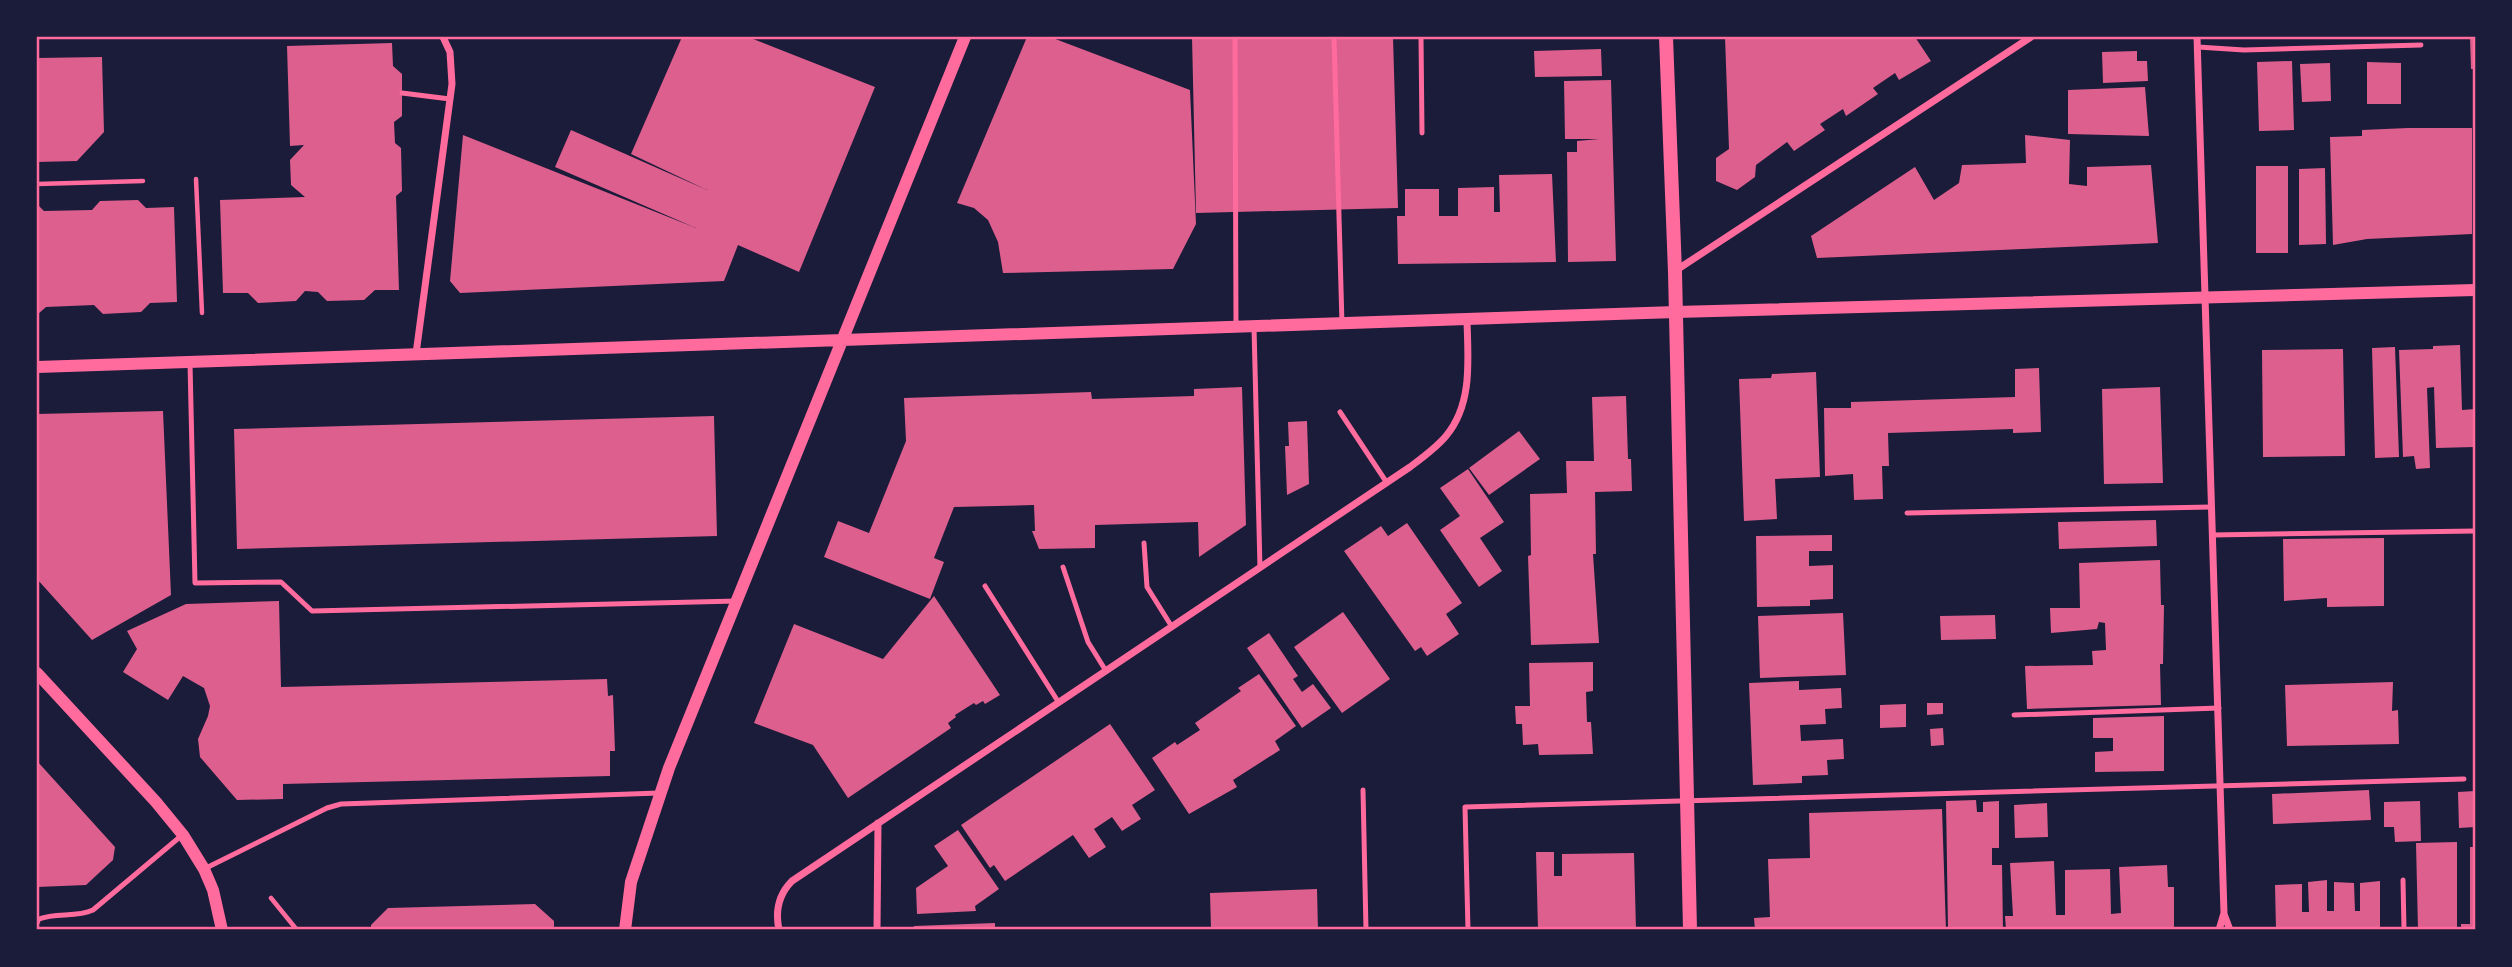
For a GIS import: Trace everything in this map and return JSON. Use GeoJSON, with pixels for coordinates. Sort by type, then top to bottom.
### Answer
{"type":"FeatureCollection","features":[{"type":"Feature","properties":{"kind":"main road"},"geometry":{"type":"LineString","coordinates":[[1666,37],[1675,272],[1690,930]]}},
{"type":"Feature","properties":{"kind":"street"},"geometry":{"type":"LineString","coordinates":[[416,354],[452,84],[450,52],[443,37]]}},
{"type":"Feature","properties":{"kind":"street"},"geometry":{"type":"LineString","coordinates":[[625,930],[631,882],[661,793],[965,37]]}},
{"type":"Feature","properties":{"kind":"street"},"geometry":{"type":"LineString","coordinates":[[1675,272],[2031,37]]}},
{"type":"Feature","properties":{"kind":"street"},"geometry":{"type":"LineString","coordinates":[[2197,37],[2211,535],[2222,787],[2224,913],[2219,930]]}},
{"type":"Feature","properties":{"kind":"street"},"geometry":{"type":"LineString","coordinates":[[37,367],[1676,312],[2475,290]]}},
{"type":"Feature","properties":{"kind":"street"},"geometry":{"type":"LineString","coordinates":[[779,930],[777,909],[784,890],[792,881],[1387,483],[1432,450],[1447,435],[1465,395],[1468,370],[1467,321]]}},
{"type":"Feature","properties":{"kind":"street"},"geometry":{"type":"LineString","coordinates":[[37,673],[183,835],[204,869],[213,890],[222,930]]}},
{"type":"Feature","properties":{"kind":"street"},"geometry":{"type":"LineString","coordinates":[[877,930],[878,823]]}},
{"type":"Feature","properties":{"kind":"street"},"geometry":{"type":"LineString","coordinates":[[2224,913],[2230,930]]}},
{"type":"Feature","properties":{"kind":"lane"},"geometry":{"type":"LineString","coordinates":[[1235,37],[1236,327]]}},
{"type":"Feature","properties":{"kind":"lane"},"geometry":{"type":"LineString","coordinates":[[1334,37],[1342,324]]}},
{"type":"Feature","properties":{"kind":"lane"},"geometry":{"type":"LineString","coordinates":[[1421,37],[1422,133]]}},
{"type":"Feature","properties":{"kind":"lane"},"geometry":{"type":"LineString","coordinates":[[2198,47],[2244,50],[2421,45]]}},
{"type":"Feature","properties":{"kind":"lane"},"geometry":{"type":"LineString","coordinates":[[402,93],[450,99]]}},
{"type":"Feature","properties":{"kind":"lane"},"geometry":{"type":"LineString","coordinates":[[1254,327],[1260,568]]}},
{"type":"Feature","properties":{"kind":"lane"},"geometry":{"type":"LineString","coordinates":[[190,362],[195,583],[281,582],[312,611],[737,601]]}},
{"type":"Feature","properties":{"kind":"lane"},"geometry":{"type":"LineString","coordinates":[[1340,412],[1387,483]]}},
{"type":"Feature","properties":{"kind":"lane"},"geometry":{"type":"LineString","coordinates":[[1907,513],[2211,507]]}},
{"type":"Feature","properties":{"kind":"lane"},"geometry":{"type":"LineString","coordinates":[[2211,535],[2475,531]]}},
{"type":"Feature","properties":{"kind":"lane"},"geometry":{"type":"LineString","coordinates":[[1144,543],[1147,587],[1172,627]]}},
{"type":"Feature","properties":{"kind":"lane"},"geometry":{"type":"LineString","coordinates":[[1063,567],[1088,642],[1106,671]]}},
{"type":"Feature","properties":{"kind":"lane"},"geometry":{"type":"LineString","coordinates":[[985,586],[1059,703]]}},
{"type":"Feature","properties":{"kind":"lane"},"geometry":{"type":"LineString","coordinates":[[2014,715],[2219,708]]}},
{"type":"Feature","properties":{"kind":"lane"},"geometry":{"type":"LineString","coordinates":[[1468,930],[1465,807],[2464,779]]}},
{"type":"Feature","properties":{"kind":"lane"},"geometry":{"type":"LineString","coordinates":[[1363,790],[1366,930]]}},
{"type":"Feature","properties":{"kind":"lane"},"geometry":{"type":"LineString","coordinates":[[204,869],[327,808],[341,804],[661,793]]}},
{"type":"Feature","properties":{"kind":"lane"},"geometry":{"type":"LineString","coordinates":[[37,923],[39,919],[49,915],[86,913],[93,910],[183,835]]}},
{"type":"Feature","properties":{"kind":"lane"},"geometry":{"type":"LineString","coordinates":[[2403,880],[2404,930]]}},
{"type":"Feature","properties":{"kind":"path"},"geometry":{"type":"LineString","coordinates":[[197,179],[202,313]]}},
{"type":"Feature","properties":{"kind":"path"},"geometry":{"type":"LineString","coordinates":[[37,184],[143,181]]}},
{"type":"Feature","properties":{"kind":"path"},"geometry":{"type":"LineString","coordinates":[[271,898],[297,930]]}},
{"type":"Feature","properties":{"kind":"building"},"geometry":{"type":"Polygon","coordinates":[[[682,37],[748,37],[875,87],[799,272],[738,245],[724,281],[460,293],[450,281],[463,135],[696,228],[555,167],[571,130],[707,190],[631,154],[682,37]]]}},
{"type":"Feature","properties":{"kind":"building"},"geometry":{"type":"Polygon","coordinates":[[[1027,37],[1050,37],[1190,90],[1196,224],[1173,269],[1003,273],[998,242],[988,220],[974,208],[957,203],[1027,37]]]}},
{"type":"Feature","properties":{"kind":"building"},"geometry":{"type":"Polygon","coordinates":[[[1192,37],[1393,37],[1398,208],[1196,213],[1192,37]]]}},
{"type":"Feature","properties":{"kind":"building"},"geometry":{"type":"Polygon","coordinates":[[[1725,37],[1915,37],[1931,61],[1899,80],[1895,73],[1873,88],[1878,94],[1846,116],[1843,109],[1820,124],[1825,130],[1794,151],[1787,142],[1756,165],[1755,177],[1737,190],[1716,181],[1716,158],[1729,149],[1725,37]]]}},
{"type":"Feature","properties":{"kind":"building"},"geometry":{"type":"Polygon","coordinates":[[[2470,37],[2475,37],[2475,69],[2471,69],[2470,37]]]}},
{"type":"Feature","properties":{"kind":"building"},"geometry":{"type":"Polygon","coordinates":[[[392,43],[393,66],[402,74],[402,116],[394,122],[395,143],[401,148],[402,191],[396,196],[399,290],[375,290],[364,300],[327,301],[318,292],[305,291],[296,301],[258,303],[248,293],[223,293],[220,200],[305,197],[291,185],[290,160],[304,145],[290,146],[287,46],[392,43]]]}},
{"type":"Feature","properties":{"kind":"building"},"geometry":{"type":"Polygon","coordinates":[[[1601,49],[1602,76],[1535,77],[1534,51],[1601,49]]]}},
{"type":"Feature","properties":{"kind":"building"},"geometry":{"type":"Polygon","coordinates":[[[2137,51],[2137,61],[2147,61],[2148,81],[2103,83],[2102,52],[2137,51]]]}},
{"type":"Feature","properties":{"kind":"building"},"geometry":{"type":"Polygon","coordinates":[[[102,57],[104,132],[77,161],[37,162],[37,58],[102,57]]]}},
{"type":"Feature","properties":{"kind":"building"},"geometry":{"type":"Polygon","coordinates":[[[2292,61],[2294,130],[2259,131],[2257,62],[2292,61]]]}},
{"type":"Feature","properties":{"kind":"building"},"geometry":{"type":"Polygon","coordinates":[[[2367,62],[2401,63],[2401,104],[2367,104],[2367,62]]]}},
{"type":"Feature","properties":{"kind":"building"},"geometry":{"type":"Polygon","coordinates":[[[2330,63],[2331,101],[2302,102],[2300,64],[2330,63]]]}},
{"type":"Feature","properties":{"kind":"building"},"geometry":{"type":"Polygon","coordinates":[[[1611,80],[1616,261],[1568,262],[1567,152],[1577,152],[1577,141],[1599,139],[1565,139],[1564,81],[1611,80]]]}},
{"type":"Feature","properties":{"kind":"building"},"geometry":{"type":"Polygon","coordinates":[[[2145,87],[2149,136],[2068,134],[2068,90],[2145,87]]]}},
{"type":"Feature","properties":{"kind":"building"},"geometry":{"type":"Polygon","coordinates":[[[2472,128],[2472,234],[2367,239],[2333,245],[2330,137],[2362,136],[2362,130],[2472,128]]]}},
{"type":"Feature","properties":{"kind":"building"},"geometry":{"type":"Polygon","coordinates":[[[2025,135],[2070,140],[2069,184],[2087,186],[2087,167],[2151,165],[2158,243],[1817,258],[1811,236],[1915,167],[1934,200],[1959,183],[1962,165],[2026,163],[2025,135]]]}},
{"type":"Feature","properties":{"kind":"building"},"geometry":{"type":"Polygon","coordinates":[[[2256,166],[2288,166],[2288,253],[2256,253],[2256,166]]]}},
{"type":"Feature","properties":{"kind":"building"},"geometry":{"type":"Polygon","coordinates":[[[2325,168],[2326,244],[2299,245],[2299,169],[2325,168]]]}},
{"type":"Feature","properties":{"kind":"building"},"geometry":{"type":"Polygon","coordinates":[[[1552,174],[1556,262],[1398,264],[1397,216],[1405,216],[1405,189],[1439,189],[1439,216],[1458,216],[1458,188],[1494,187],[1494,212],[1500,212],[1499,175],[1552,174]]]}},
{"type":"Feature","properties":{"kind":"building"},"geometry":{"type":"Polygon","coordinates":[[[138,200],[146,208],[174,207],[177,302],[150,303],[141,312],[103,314],[94,305],[46,307],[37,315],[37,204],[44,211],[92,210],[100,201],[138,200]]]}},
{"type":"Feature","properties":{"kind":"building"},"geometry":{"type":"Polygon","coordinates":[[[2460,345],[2462,410],[2475,409],[2475,447],[2436,448],[2434,387],[2427,388],[2430,468],[2416,469],[2414,456],[2403,457],[2399,350],[2460,345]]]}},
{"type":"Feature","properties":{"kind":"building"},"geometry":{"type":"Polygon","coordinates":[[[2395,347],[2399,457],[2375,458],[2372,348],[2395,347]]]}},
{"type":"Feature","properties":{"kind":"building"},"geometry":{"type":"Polygon","coordinates":[[[2343,349],[2345,456],[2263,457],[2262,350],[2343,349]]]}},
{"type":"Feature","properties":{"kind":"building"},"geometry":{"type":"Polygon","coordinates":[[[2039,368],[2041,432],[2013,433],[2013,429],[1888,433],[1889,466],[1882,466],[1883,499],[1854,500],[1853,474],[1825,476],[1824,408],[1851,408],[1851,402],[2015,397],[2015,369],[2039,368]]]}},
{"type":"Feature","properties":{"kind":"building"},"geometry":{"type":"Polygon","coordinates":[[[1816,372],[1820,477],[1775,479],[1777,519],[1744,521],[1739,379],[1816,372]]]}},
{"type":"Feature","properties":{"kind":"building"},"geometry":{"type":"Polygon","coordinates":[[[1242,387],[1246,525],[1199,557],[1198,522],[1095,525],[1095,548],[1039,549],[1032,531],[1035,531],[1034,505],[954,507],[934,558],[944,562],[930,599],[824,557],[838,521],[869,533],[906,441],[904,398],[1091,392],[1092,399],[1194,396],[1194,389],[1242,387]]]}},
{"type":"Feature","properties":{"kind":"building"},"geometry":{"type":"Polygon","coordinates":[[[2160,387],[2163,483],[2104,484],[2102,389],[2160,387]]]}},
{"type":"Feature","properties":{"kind":"building"},"geometry":{"type":"Polygon","coordinates":[[[1626,396],[1632,491],[1595,492],[1596,554],[1593,554],[1599,643],[1531,645],[1528,556],[1531,555],[1530,494],[1567,493],[1566,461],[1594,461],[1592,397],[1626,396]]]}},
{"type":"Feature","properties":{"kind":"building"},"geometry":{"type":"Polygon","coordinates":[[[163,411],[171,595],[92,640],[37,579],[37,414],[163,411]]]}},
{"type":"Feature","properties":{"kind":"building"},"geometry":{"type":"Polygon","coordinates":[[[714,416],[717,536],[237,549],[234,429],[714,416]]]}},
{"type":"Feature","properties":{"kind":"building"},"geometry":{"type":"Polygon","coordinates":[[[1307,421],[1309,484],[1287,495],[1285,446],[1289,446],[1288,422],[1307,421]]]}},
{"type":"Feature","properties":{"kind":"building"},"geometry":{"type":"Polygon","coordinates":[[[1519,431],[1540,459],[1489,495],[1469,468],[1519,431]]]}},
{"type":"Feature","properties":{"kind":"building"},"geometry":{"type":"Polygon","coordinates":[[[1468,469],[1504,522],[1480,538],[1502,571],[1479,587],[1440,530],[1460,516],[1440,488],[1468,469]]]}},
{"type":"Feature","properties":{"kind":"building"},"geometry":{"type":"Polygon","coordinates":[[[2156,520],[2157,546],[2059,549],[2058,522],[2156,520]]]}},
{"type":"Feature","properties":{"kind":"building"},"geometry":{"type":"Polygon","coordinates":[[[1407,523],[1462,603],[1446,614],[1459,634],[1427,656],[1421,647],[1415,651],[1344,551],[1381,526],[1388,536],[1407,523]]]}},
{"type":"Feature","properties":{"kind":"building"},"geometry":{"type":"Polygon","coordinates":[[[1832,535],[1832,551],[1809,551],[1809,566],[1833,565],[1833,599],[1810,600],[1810,606],[1757,607],[1756,536],[1832,535]]]}},
{"type":"Feature","properties":{"kind":"building"},"geometry":{"type":"Polygon","coordinates":[[[2384,538],[2384,606],[2327,607],[2327,598],[2284,601],[2283,539],[2384,538]]]}},
{"type":"Feature","properties":{"kind":"building"},"geometry":{"type":"Polygon","coordinates":[[[2160,560],[2161,605],[2164,605],[2163,664],[2160,664],[2161,705],[2027,709],[2025,666],[2093,665],[2092,651],[2106,650],[2105,623],[2099,622],[2097,629],[2051,633],[2050,608],[2080,608],[2079,563],[2160,560]]]}},
{"type":"Feature","properties":{"kind":"building"},"geometry":{"type":"Polygon","coordinates":[[[934,596],[1000,695],[985,704],[983,701],[976,705],[974,703],[955,715],[948,723],[951,728],[848,798],[813,745],[754,723],[794,624],[883,659],[934,596]]]}},
{"type":"Feature","properties":{"kind":"building"},"geometry":{"type":"Polygon","coordinates":[[[279,601],[281,687],[607,679],[608,696],[613,695],[615,751],[610,751],[610,776],[283,784],[283,799],[237,800],[200,757],[198,739],[210,706],[204,688],[183,676],[168,700],[123,672],[137,649],[127,631],[186,604],[279,601]]]}},
{"type":"Feature","properties":{"kind":"building"},"geometry":{"type":"Polygon","coordinates":[[[1343,612],[1390,679],[1342,713],[1294,647],[1343,612]]]}},
{"type":"Feature","properties":{"kind":"building"},"geometry":{"type":"Polygon","coordinates":[[[1843,613],[1846,675],[1760,678],[1758,616],[1843,613]]]}},
{"type":"Feature","properties":{"kind":"building"},"geometry":{"type":"Polygon","coordinates":[[[1995,615],[1996,639],[1941,640],[1940,616],[1995,615]]]}},
{"type":"Feature","properties":{"kind":"building"},"geometry":{"type":"Polygon","coordinates":[[[1269,633],[1298,676],[1293,679],[1302,692],[1313,684],[1331,708],[1302,728],[1247,648],[1269,633]]]}},
{"type":"Feature","properties":{"kind":"building"},"geometry":{"type":"Polygon","coordinates":[[[1593,662],[1593,691],[1586,692],[1587,722],[1591,722],[1593,754],[1539,755],[1538,744],[1523,745],[1522,724],[1516,724],[1515,706],[1530,706],[1529,663],[1593,662]]]}},
{"type":"Feature","properties":{"kind":"building"},"geometry":{"type":"Polygon","coordinates":[[[1259,674],[1296,726],[1275,741],[1280,750],[1233,780],[1237,787],[1189,814],[1152,758],[1175,742],[1177,745],[1200,730],[1195,723],[1241,691],[1238,688],[1259,674]]]}},
{"type":"Feature","properties":{"kind":"building"},"geometry":{"type":"Polygon","coordinates":[[[1799,681],[1799,690],[1841,688],[1842,708],[1825,709],[1826,724],[1800,725],[1801,741],[1843,739],[1844,759],[1827,760],[1828,775],[1802,776],[1802,783],[1753,785],[1749,683],[1799,681]]]}},
{"type":"Feature","properties":{"kind":"building"},"geometry":{"type":"Polygon","coordinates":[[[2393,682],[2392,711],[2398,710],[2399,744],[2287,746],[2285,685],[2393,682]]]}},
{"type":"Feature","properties":{"kind":"building"},"geometry":{"type":"Polygon","coordinates":[[[1927,703],[1943,703],[1943,714],[1927,715],[1927,703]]]}},
{"type":"Feature","properties":{"kind":"building"},"geometry":{"type":"Polygon","coordinates":[[[1906,704],[1906,727],[1880,728],[1880,705],[1906,704]]]}},
{"type":"Feature","properties":{"kind":"building"},"geometry":{"type":"Polygon","coordinates":[[[2164,716],[2164,771],[2095,772],[2095,752],[2113,751],[2113,738],[2093,738],[2093,718],[2164,716]]]}},
{"type":"Feature","properties":{"kind":"building"},"geometry":{"type":"Polygon","coordinates":[[[1110,724],[1155,790],[1132,805],[1141,819],[1122,831],[1112,817],[1094,829],[1106,847],[1089,858],[1073,835],[1005,881],[994,865],[990,868],[961,825],[1110,724]]]}},
{"type":"Feature","properties":{"kind":"building"},"geometry":{"type":"Polygon","coordinates":[[[1943,728],[1944,745],[1931,746],[1930,729],[1943,728]]]}},
{"type":"Feature","properties":{"kind":"building"},"geometry":{"type":"Polygon","coordinates":[[[37,761],[115,847],[113,860],[86,885],[37,887],[37,761]]]}},
{"type":"Feature","properties":{"kind":"building"},"geometry":{"type":"Polygon","coordinates":[[[2369,790],[2371,820],[2273,824],[2272,794],[2369,790]]]}},
{"type":"Feature","properties":{"kind":"building"},"geometry":{"type":"Polygon","coordinates":[[[2475,791],[2475,827],[2459,828],[2458,792],[2475,791]]]}},
{"type":"Feature","properties":{"kind":"building"},"geometry":{"type":"Polygon","coordinates":[[[1976,800],[1977,812],[1983,812],[1983,802],[1999,801],[1999,848],[1992,848],[1992,865],[2002,865],[2003,930],[1948,930],[1946,801],[1976,800]]]}},
{"type":"Feature","properties":{"kind":"building"},"geometry":{"type":"Polygon","coordinates":[[[2420,801],[2421,841],[2395,842],[2394,827],[2384,827],[2384,802],[2420,801]]]}},
{"type":"Feature","properties":{"kind":"building"},"geometry":{"type":"Polygon","coordinates":[[[2047,803],[2048,837],[2015,838],[2014,805],[2047,803]]]}},
{"type":"Feature","properties":{"kind":"building"},"geometry":{"type":"Polygon","coordinates":[[[1942,809],[1946,930],[1755,930],[1754,918],[1770,917],[1768,859],[1810,858],[1809,813],[1942,809]]]}},
{"type":"Feature","properties":{"kind":"building"},"geometry":{"type":"Polygon","coordinates":[[[958,830],[999,889],[975,906],[976,911],[917,914],[916,888],[948,866],[934,846],[958,830]]]}},
{"type":"Feature","properties":{"kind":"building"},"geometry":{"type":"Polygon","coordinates":[[[2457,842],[2457,930],[2418,930],[2416,843],[2457,842]]]}},
{"type":"Feature","properties":{"kind":"building"},"geometry":{"type":"Polygon","coordinates":[[[2470,847],[2475,847],[2475,930],[2461,930],[2461,924],[2470,924],[2470,847]]]}},
{"type":"Feature","properties":{"kind":"building"},"geometry":{"type":"Polygon","coordinates":[[[1536,852],[1554,852],[1554,876],[1562,876],[1562,854],[1634,853],[1636,930],[1538,930],[1536,852]]]}},
{"type":"Feature","properties":{"kind":"building"},"geometry":{"type":"Polygon","coordinates":[[[2054,861],[2056,915],[2065,915],[2065,870],[2110,869],[2111,914],[2121,913],[2119,867],[2167,865],[2168,887],[2174,887],[2174,930],[2006,930],[2005,916],[2013,916],[2010,863],[2054,861]]]}},
{"type":"Feature","properties":{"kind":"building"},"geometry":{"type":"Polygon","coordinates":[[[2327,880],[2327,911],[2334,911],[2334,882],[2354,883],[2355,911],[2360,911],[2360,883],[2380,881],[2380,930],[2276,930],[2275,885],[2302,884],[2302,912],[2309,912],[2308,882],[2327,880]]]}},
{"type":"Feature","properties":{"kind":"building"},"geometry":{"type":"Polygon","coordinates":[[[1317,889],[1318,930],[1211,930],[1210,893],[1317,889]]]}},
{"type":"Feature","properties":{"kind":"building"},"geometry":{"type":"Polygon","coordinates":[[[535,904],[554,921],[554,930],[371,930],[371,925],[388,908],[535,904]]]}},
{"type":"Feature","properties":{"kind":"building"},"geometry":{"type":"Polygon","coordinates":[[[995,923],[995,930],[914,930],[914,926],[995,923]]]}}]}
